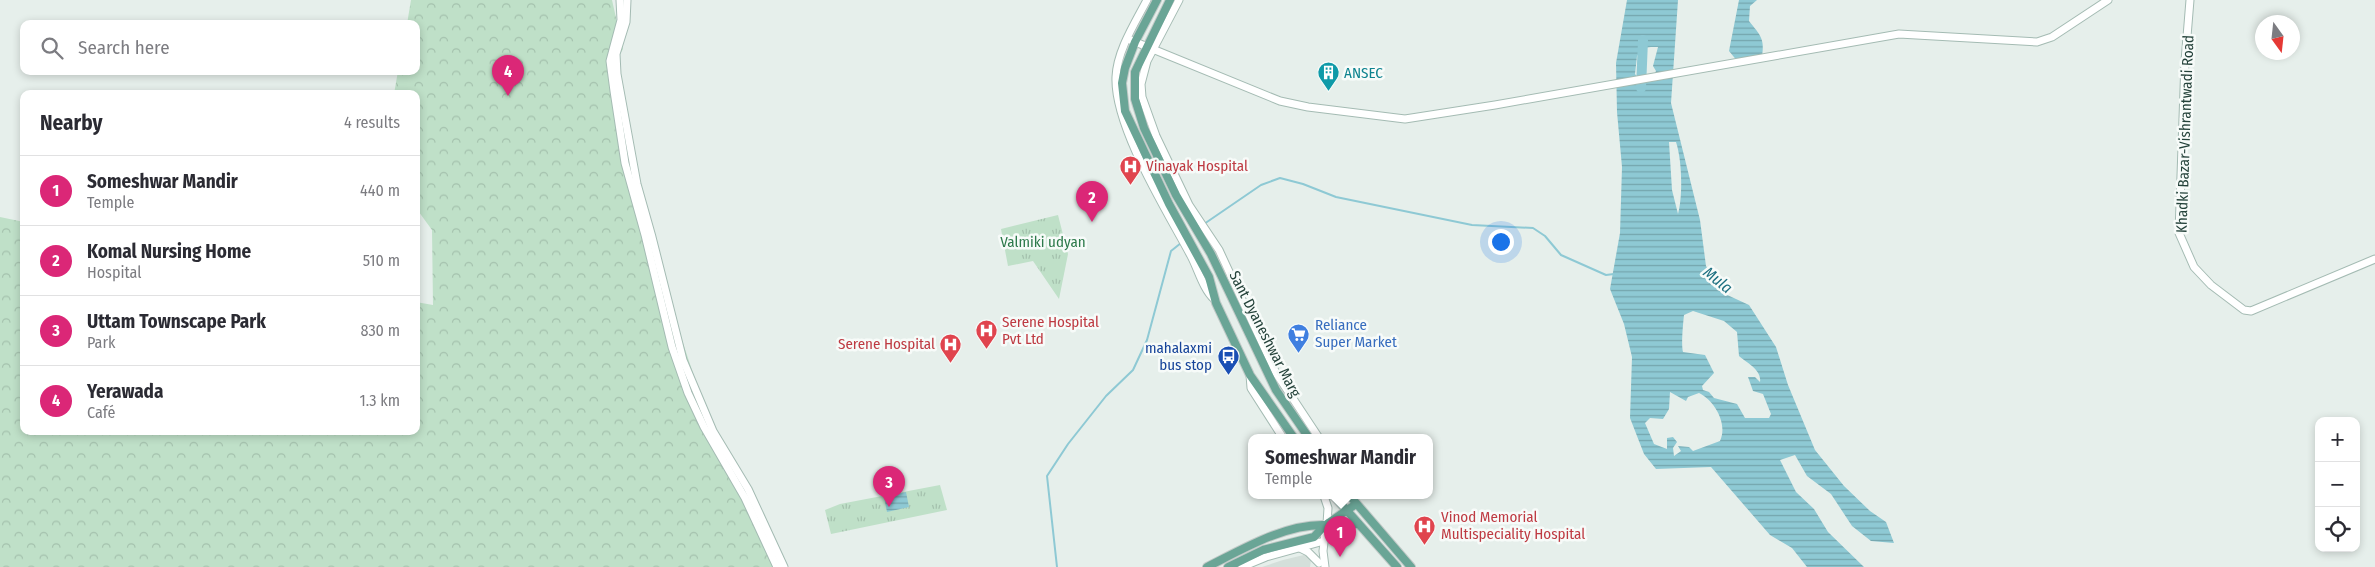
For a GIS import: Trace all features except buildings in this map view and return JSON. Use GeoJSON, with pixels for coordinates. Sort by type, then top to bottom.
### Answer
{"type":"FeatureCollection","features":[{"type":"Feature","properties":{"kind":"main road"},"geometry":{"type":"LineString","coordinates":[[1157,0],[1132,40],[1122,83],[1125,111],[1178,228]]}},
{"type":"Feature","properties":{"kind":"main road"},"geometry":{"type":"LineString","coordinates":[[1170,0],[1149,49],[1135,72],[1135,99],[1148,138],[1193,218]]}},
{"type":"Feature","properties":{"kind":"main road","name":"Sant Dyaneshwar Marg"},"geometry":{"type":"LineString","coordinates":[[1193,218],[1276,390],[1306,434]]}},
{"type":"Feature","properties":{"kind":"main road","name":"Sant Dyaneshwar Marg"},"geometry":{"type":"LineString","coordinates":[[1178,228],[1209,277],[1216,299],[1250,375],[1291,434]]}},
{"type":"Feature","properties":{"kind":"main road"},"geometry":{"type":"LineString","coordinates":[[1336,499],[1397,567]]}},
{"type":"Feature","properties":{"kind":"main road"},"geometry":{"type":"LineString","coordinates":[[1352,499],[1411,567]]}},
{"type":"Feature","properties":{"kind":"main road"},"geometry":{"type":"LineString","coordinates":[[1228,567],[1263,550],[1314,537],[1327,524],[1356,504]]}},
{"type":"Feature","properties":{"kind":"main road"},"geometry":{"type":"LineString","coordinates":[[1206,567],[1256,543],[1308,524],[1358,524]]}},
{"type":"Feature","properties":{"kind":"street"},"geometry":{"type":"LineString","coordinates":[[620,0],[621,20],[610,61],[619,126],[625,163],[676,360],[704,427],[745,498],[776,567]]}},
{"type":"Feature","properties":{"kind":"street"},"geometry":{"type":"LineString","coordinates":[[627,0],[626,22],[616,54],[617,74],[636,184],[652,237],[683,360],[713,431],[748,490],[784,567]]}},
{"type":"Feature","properties":{"kind":"street"},"geometry":{"type":"LineString","coordinates":[[1147,0],[1132,40],[1117,64],[1116,84],[1130,144],[1178,228]]}},
{"type":"Feature","properties":{"kind":"street"},"geometry":{"type":"LineString","coordinates":[[1149,49],[1179,0]]}},
{"type":"Feature","properties":{"kind":"street"},"geometry":{"type":"LineString","coordinates":[[1132,40],[1149,49],[1280,101],[1391,118],[1436,116],[1899,34],[2037,42],[2052,37],[2108,0]]}},
{"type":"Feature","properties":{"kind":"street","name":"Khadki Bazar-Vishrantwadi Road"},"geometry":{"type":"LineString","coordinates":[[2190,0],[2185,62],[2179,233],[2194,267],[2211,285],[2244,310],[2250,311],[2375,259]]}},
{"type":"Feature","properties":{"kind":"street"},"geometry":{"type":"LineString","coordinates":[[1193,218],[1209,234],[1219,250],[1276,372],[1316,434]]}},
{"type":"Feature","properties":{"kind":"street"},"geometry":{"type":"LineString","coordinates":[[1250,375],[1251,388],[1280,434]]}},
{"type":"Feature","properties":{"kind":"street"},"geometry":{"type":"LineString","coordinates":[[1321,566],[1328,508],[1325,499]]}},
{"type":"Feature","properties":{"kind":"street"},"geometry":{"type":"LineString","coordinates":[[1242,567],[1266,557],[1324,541]]}},
{"type":"Feature","properties":{"kind":"street"},"geometry":{"type":"LineString","coordinates":[[1299,548],[1308,552],[1321,566]]}},
{"type":"Feature","properties":{"kind":"shaded area"},"geometry":{"type":"Polygon","coordinates":[[[1312,553],[1310,567],[1262,567],[1283,560],[1312,553]]]}},
{"type":"Feature","properties":{"kind":"green space"},"geometry":{"type":"Polygon","coordinates":[[[411,0],[612,0],[623,49],[619,56],[616,111],[625,130],[631,187],[713,433],[782,567],[0,567],[0,217],[20,221],[20,435],[420,435],[420,303],[433,305],[432,230],[420,214],[420,90],[395,90],[397,75],[420,75],[420,20],[408,20],[411,0]]]}},
{"type":"Feature","properties":{"kind":"green space","name":"Valmiki udyan"},"geometry":{"type":"Polygon","coordinates":[[[1058,215],[1068,254],[1059,299],[1033,261],[1008,266],[1001,229],[1058,215]]]}},
{"type":"Feature","properties":{"kind":"green space"},"geometry":{"type":"Polygon","coordinates":[[[940,485],[947,510],[831,534],[825,510],[840,504],[940,485]]]}},
{"type":"Feature","properties":{"kind":"water"},"geometry":{"type":"Polygon","coordinates":[[[1627,0],[1678,0],[1671,103],[1700,220],[1706,266],[1723,293],[1749,305],[1776,347],[1788,385],[1815,450],[1844,486],[1870,511],[1886,522],[1894,543],[1871,541],[1852,526],[1831,494],[1807,476],[1795,455],[1780,460],[1796,492],[1814,509],[1828,532],[1864,567],[1807,567],[1792,548],[1770,535],[1711,467],[1656,469],[1644,454],[1630,418],[1632,357],[1624,324],[1610,289],[1620,233],[1622,167],[1617,112],[1616,63],[1627,0]],[[1658,47],[1643,48],[1637,56],[1635,74],[1641,82],[1652,79],[1656,71],[1653,66],[1658,47]],[[1669,142],[1672,190],[1678,214],[1681,198],[1681,178],[1680,158],[1676,142],[1669,142]],[[1693,311],[1684,315],[1683,352],[1705,355],[1714,373],[1702,386],[1703,390],[1709,392],[1714,398],[1737,404],[1745,418],[1769,418],[1771,414],[1763,394],[1753,391],[1748,377],[1755,377],[1760,382],[1759,374],[1739,356],[1737,332],[1724,321],[1693,311]],[[1670,392],[1669,409],[1663,419],[1650,418],[1645,423],[1654,444],[1667,449],[1667,438],[1673,437],[1677,442],[1673,448],[1674,456],[1681,451],[1678,446],[1689,447],[1693,451],[1720,441],[1722,427],[1719,414],[1710,401],[1699,393],[1688,397],[1686,401],[1670,392]]]}},
{"type":"Feature","properties":{"kind":"water"},"geometry":{"type":"Polygon","coordinates":[[[1739,0],[1757,0],[1750,6],[1749,21],[1761,37],[1763,51],[1762,57],[1738,62],[1729,51],[1739,0]]]}},
{"type":"Feature","properties":{"kind":"water"},"geometry":{"type":"Polygon","coordinates":[[[906,492],[909,507],[887,512],[884,497],[906,492]]]}},
{"type":"Feature","properties":{"kind":"waterway","name":"Mula"},"geometry":{"type":"LineString","coordinates":[[1641,88],[1643,40]]}},
{"type":"Feature","properties":{"kind":"waterway"},"geometry":{"type":"LineString","coordinates":[[1204,224],[1261,185],[1280,178],[1303,184],[1336,197],[1472,225],[1533,228],[1545,236],[1561,255],[1606,275],[1614,274]]}},
{"type":"Feature","properties":{"kind":"waterway"},"geometry":{"type":"LineString","coordinates":[[1057,567],[1047,476],[1068,444],[1106,396],[1133,370],[1147,340],[1171,251],[1181,243]]}},
{"type":"Feature","properties":{"kind":"place","name":"ANSEC"},"geometry":{"type":"Point","coordinates":[1328,92]}},
{"type":"Feature","properties":{"kind":"place","name":"Yerawada"},"geometry":{"type":"Point","coordinates":[508,96]}},
{"type":"Feature","properties":{"kind":"place","name":"Vinayak Hospital"},"geometry":{"type":"Point","coordinates":[1130,185]}},
{"type":"Feature","properties":{"kind":"place","name":"Komal Nursing Home"},"geometry":{"type":"Point","coordinates":[1092,222]}},
{"type":"Feature","properties":{"kind":"place","name":"Serene Hospital Pvt Ltd"},"geometry":{"type":"Point","coordinates":[986,350]}},
{"type":"Feature","properties":{"kind":"place","name":"Reliance Super Market"},"geometry":{"type":"Point","coordinates":[1299,353]}},
{"type":"Feature","properties":{"kind":"place","name":"Serene Hospital"},"geometry":{"type":"Point","coordinates":[951,363]}},
{"type":"Feature","properties":{"kind":"place","name":"mahalaxmi bus stop"},"geometry":{"type":"Point","coordinates":[1228,376]}},
{"type":"Feature","properties":{"kind":"place","name":"Uttam Townscape Park"},"geometry":{"type":"Point","coordinates":[889,507]}},
{"type":"Feature","properties":{"kind":"place","name":"Vinod Memorial Multispeciality Hospital"},"geometry":{"type":"Point","coordinates":[1425,545]}},
{"type":"Feature","properties":{"kind":"place","name":"Someshwar Mandir"},"geometry":{"type":"Point","coordinates":[1340,557]}}]}
